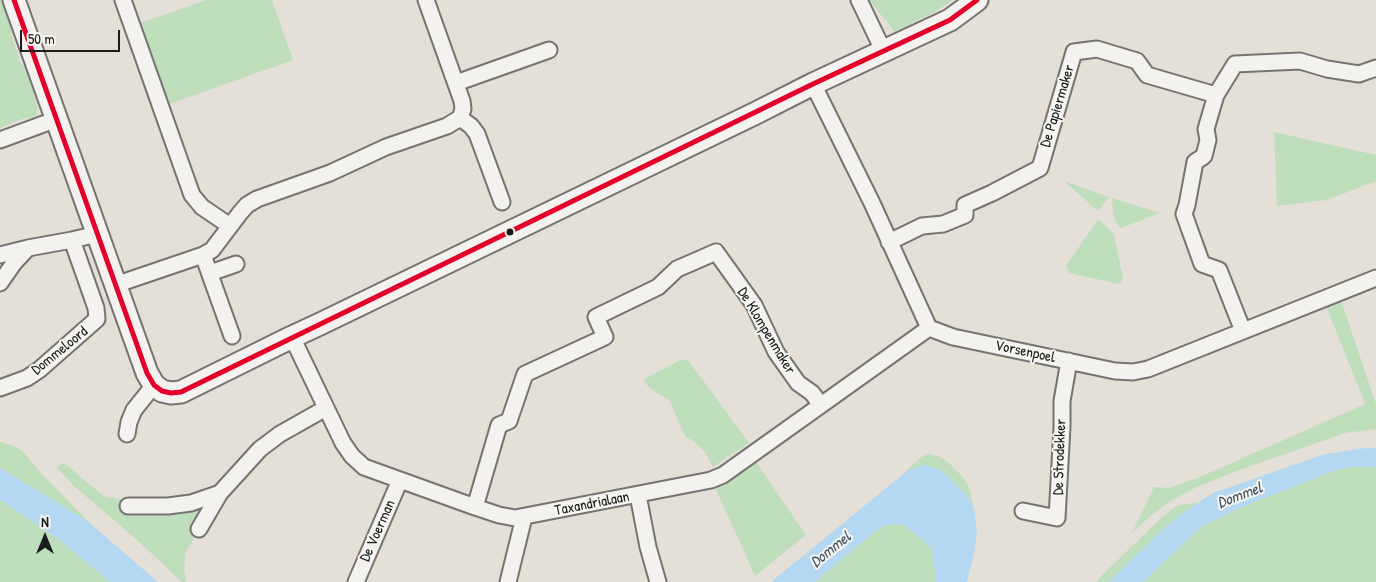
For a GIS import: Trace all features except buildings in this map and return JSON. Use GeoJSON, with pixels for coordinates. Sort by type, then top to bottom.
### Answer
{"type":"FeatureCollection","features":[{"type":"Feature","properties":{"kind":"street"},"geometry":{"type":"LineString","coordinates":[[14,0],[147,373],[154,385],[162,391],[172,393],[181,392],[292,336],[401,285],[883,50],[950,20],[978,0]]}},
{"type":"Feature","properties":{"kind":"street"},"geometry":{"type":"LineString","coordinates":[[123,0],[192,195],[202,207],[230,226]]}},
{"type":"Feature","properties":{"kind":"street"},"geometry":{"type":"LineString","coordinates":[[115,286],[203,255],[212,250],[247,205],[257,199],[330,174],[386,147],[447,126],[460,118],[463,109],[456,83],[426,0]]}},
{"type":"Feature","properties":{"kind":"street"},"geometry":{"type":"LineString","coordinates":[[859,0],[883,50]]}},
{"type":"Feature","properties":{"kind":"street","name":"De Papiermaker"},"geometry":{"type":"LineString","coordinates":[[889,242],[922,226],[943,224],[965,215],[965,205],[1040,168],[1074,52],[1097,49],[1137,61],[1147,75],[1216,94]]}},
{"type":"Feature","properties":{"kind":"street"},"geometry":{"type":"LineString","coordinates":[[456,83],[549,50]]}},
{"type":"Feature","properties":{"kind":"street"},"geometry":{"type":"LineString","coordinates":[[1243,331],[1218,270],[1202,264],[1184,214],[1195,162],[1204,156],[1208,140],[1206,129],[1216,94],[1235,64],[1300,61],[1327,69],[1359,74],[1376,68]]}},
{"type":"Feature","properties":{"kind":"street"},"geometry":{"type":"LineString","coordinates":[[813,84],[872,203],[929,328]]}},
{"type":"Feature","properties":{"kind":"street"},"geometry":{"type":"LineString","coordinates":[[460,118],[471,126],[477,134],[502,202]]}},
{"type":"Feature","properties":{"kind":"street"},"geometry":{"type":"LineString","coordinates":[[0,140],[57,119]]}},
{"type":"Feature","properties":{"kind":"street"},"geometry":{"type":"LineString","coordinates":[[0,255],[97,234]]}},
{"type":"Feature","properties":{"kind":"street","name":"Dommeloord"},"geometry":{"type":"LineString","coordinates":[[0,388],[27,378],[39,370],[97,319],[96,308],[72,240]]}},
{"type":"Feature","properties":{"kind":"street"},"geometry":{"type":"LineString","coordinates":[[0,283],[14,263],[28,248]]}},
{"type":"Feature","properties":{"kind":"street","name":"De Klompenmaker"},"geometry":{"type":"LineString","coordinates":[[475,507],[499,425],[509,421],[525,374],[605,337],[596,317],[658,288],[677,269],[716,252],[754,305],[776,352],[798,383],[812,393],[821,405]]}},
{"type":"Feature","properties":{"kind":"street"},"geometry":{"type":"LineString","coordinates":[[203,255],[232,336]]}},
{"type":"Feature","properties":{"kind":"street"},"geometry":{"type":"LineString","coordinates":[[210,273],[236,264]]}},
{"type":"Feature","properties":{"kind":"street","name":"Vorsenpoel"},"geometry":{"type":"LineString","coordinates":[[929,328],[953,337],[1069,362],[1116,371],[1133,372],[1148,369],[1376,278]]}},
{"type":"Feature","properties":{"kind":"street","name":"Taxandrialaan"},"geometry":{"type":"LineString","coordinates":[[292,336],[343,443],[352,456],[364,467],[475,507],[515,518],[703,482],[723,474],[929,328]]}},
{"type":"Feature","properties":{"kind":"street","name":"De Strodekker"},"geometry":{"type":"LineString","coordinates":[[1023,511],[1057,518],[1062,401],[1069,362]]}},
{"type":"Feature","properties":{"kind":"street"},"geometry":{"type":"LineString","coordinates":[[127,434],[128,422],[134,410],[154,385]]}},
{"type":"Feature","properties":{"kind":"street"},"geometry":{"type":"LineString","coordinates":[[199,529],[220,493],[260,449],[295,424],[326,408]]}},
{"type":"Feature","properties":{"kind":"street","name":"De Voerman"},"geometry":{"type":"LineString","coordinates":[[356,582],[400,480]]}},
{"type":"Feature","properties":{"kind":"street"},"geometry":{"type":"LineString","coordinates":[[128,506],[168,506],[191,503],[220,493]]}},
{"type":"Feature","properties":{"kind":"street"},"geometry":{"type":"LineString","coordinates":[[638,495],[648,547],[658,582]]}},
{"type":"Feature","properties":{"kind":"street"},"geometry":{"type":"LineString","coordinates":[[508,582],[524,517]]}},
{"type":"Feature","properties":{"kind":"green space"},"geometry":{"type":"Polygon","coordinates":[[[0,0],[5,0],[10,14],[12,36],[20,62],[30,72],[38,110],[36,116],[19,120],[0,128],[0,0]]]}},
{"type":"Feature","properties":{"kind":"green space"},"geometry":{"type":"Polygon","coordinates":[[[206,0],[272,0],[293,60],[164,106],[135,25],[206,0]]]}},
{"type":"Feature","properties":{"kind":"green space"},"geometry":{"type":"Polygon","coordinates":[[[869,0],[953,0],[938,10],[895,32],[869,0]]]}},
{"type":"Feature","properties":{"kind":"green space"},"geometry":{"type":"Polygon","coordinates":[[[1274,132],[1376,155],[1376,181],[1327,200],[1277,206],[1274,132]]]}},
{"type":"Feature","properties":{"kind":"green space"},"geometry":{"type":"Polygon","coordinates":[[[1064,181],[1109,197],[1098,211],[1064,181]]]}},
{"type":"Feature","properties":{"kind":"green space"},"geometry":{"type":"Polygon","coordinates":[[[1112,198],[1160,213],[1121,228],[1116,223],[1113,213],[1112,198]]]}},
{"type":"Feature","properties":{"kind":"green space"},"geometry":{"type":"Polygon","coordinates":[[[1098,219],[1114,234],[1123,279],[1119,284],[1069,273],[1066,266],[1098,219]]]}},
{"type":"Feature","properties":{"kind":"green space"},"geometry":{"type":"Polygon","coordinates":[[[1341,300],[1376,404],[1376,429],[1345,433],[1234,472],[1195,488],[1151,515],[1132,533],[1154,487],[1169,488],[1200,477],[1365,404],[1326,306],[1341,300]]]}},
{"type":"Feature","properties":{"kind":"green space"},"geometry":{"type":"Polygon","coordinates":[[[682,359],[688,361],[697,372],[749,443],[713,467],[705,452],[685,436],[669,400],[652,390],[644,382],[644,379],[682,359]]]}},
{"type":"Feature","properties":{"kind":"green space"},"geometry":{"type":"Polygon","coordinates":[[[0,442],[16,447],[25,454],[95,528],[86,520],[0,468],[0,442]]]}},
{"type":"Feature","properties":{"kind":"green space"},"geometry":{"type":"Polygon","coordinates":[[[929,454],[938,456],[948,462],[961,475],[969,487],[974,508],[969,498],[951,479],[901,476],[921,457],[929,454]]]}},
{"type":"Feature","properties":{"kind":"green space"},"geometry":{"type":"Polygon","coordinates":[[[754,459],[806,535],[755,576],[713,483],[754,459]]]}},
{"type":"Feature","properties":{"kind":"green space"},"geometry":{"type":"Polygon","coordinates":[[[64,463],[105,497],[128,500],[206,503],[190,524],[199,530],[186,552],[184,568],[186,582],[182,582],[137,540],[75,487],[56,467],[64,463]]]}},
{"type":"Feature","properties":{"kind":"green space"},"geometry":{"type":"Polygon","coordinates":[[[1349,467],[1376,467],[1376,582],[1143,582],[1201,527],[1244,506],[1331,472],[1349,467]]]}},
{"type":"Feature","properties":{"kind":"green space"},"geometry":{"type":"Polygon","coordinates":[[[0,500],[57,538],[110,582],[0,582],[0,500]]]}},
{"type":"Feature","properties":{"kind":"green space"},"geometry":{"type":"Polygon","coordinates":[[[1198,502],[1160,532],[1109,582],[1095,582],[1176,506],[1198,502]]]}},
{"type":"Feature","properties":{"kind":"green space"},"geometry":{"type":"Polygon","coordinates":[[[893,524],[905,525],[932,550],[936,582],[815,582],[873,533],[883,526],[893,524]]]}},
{"type":"Feature","properties":{"kind":"water","name":"Dommel"},"geometry":{"type":"Polygon","coordinates":[[[1376,448],[1376,467],[1349,467],[1331,472],[1244,506],[1201,527],[1143,582],[1109,582],[1160,532],[1180,515],[1213,493],[1325,454],[1376,448]]]}},
{"type":"Feature","properties":{"kind":"water","name":"Dommel"},"geometry":{"type":"Polygon","coordinates":[[[923,465],[939,469],[951,479],[969,498],[974,508],[977,532],[967,582],[936,582],[932,550],[905,525],[893,524],[883,526],[873,533],[815,582],[771,582],[907,471],[923,465]]]}},
{"type":"Feature","properties":{"kind":"water"},"geometry":{"type":"Polygon","coordinates":[[[0,468],[86,520],[158,582],[110,582],[57,538],[0,500],[0,468]]]}},
{"type":"Feature","properties":{"kind":"transit line"},"geometry":{"type":"LineString","coordinates":[[14,0],[147,373],[154,385],[162,391],[171,393],[181,392],[813,84],[950,20],[977,0]]}}]}
